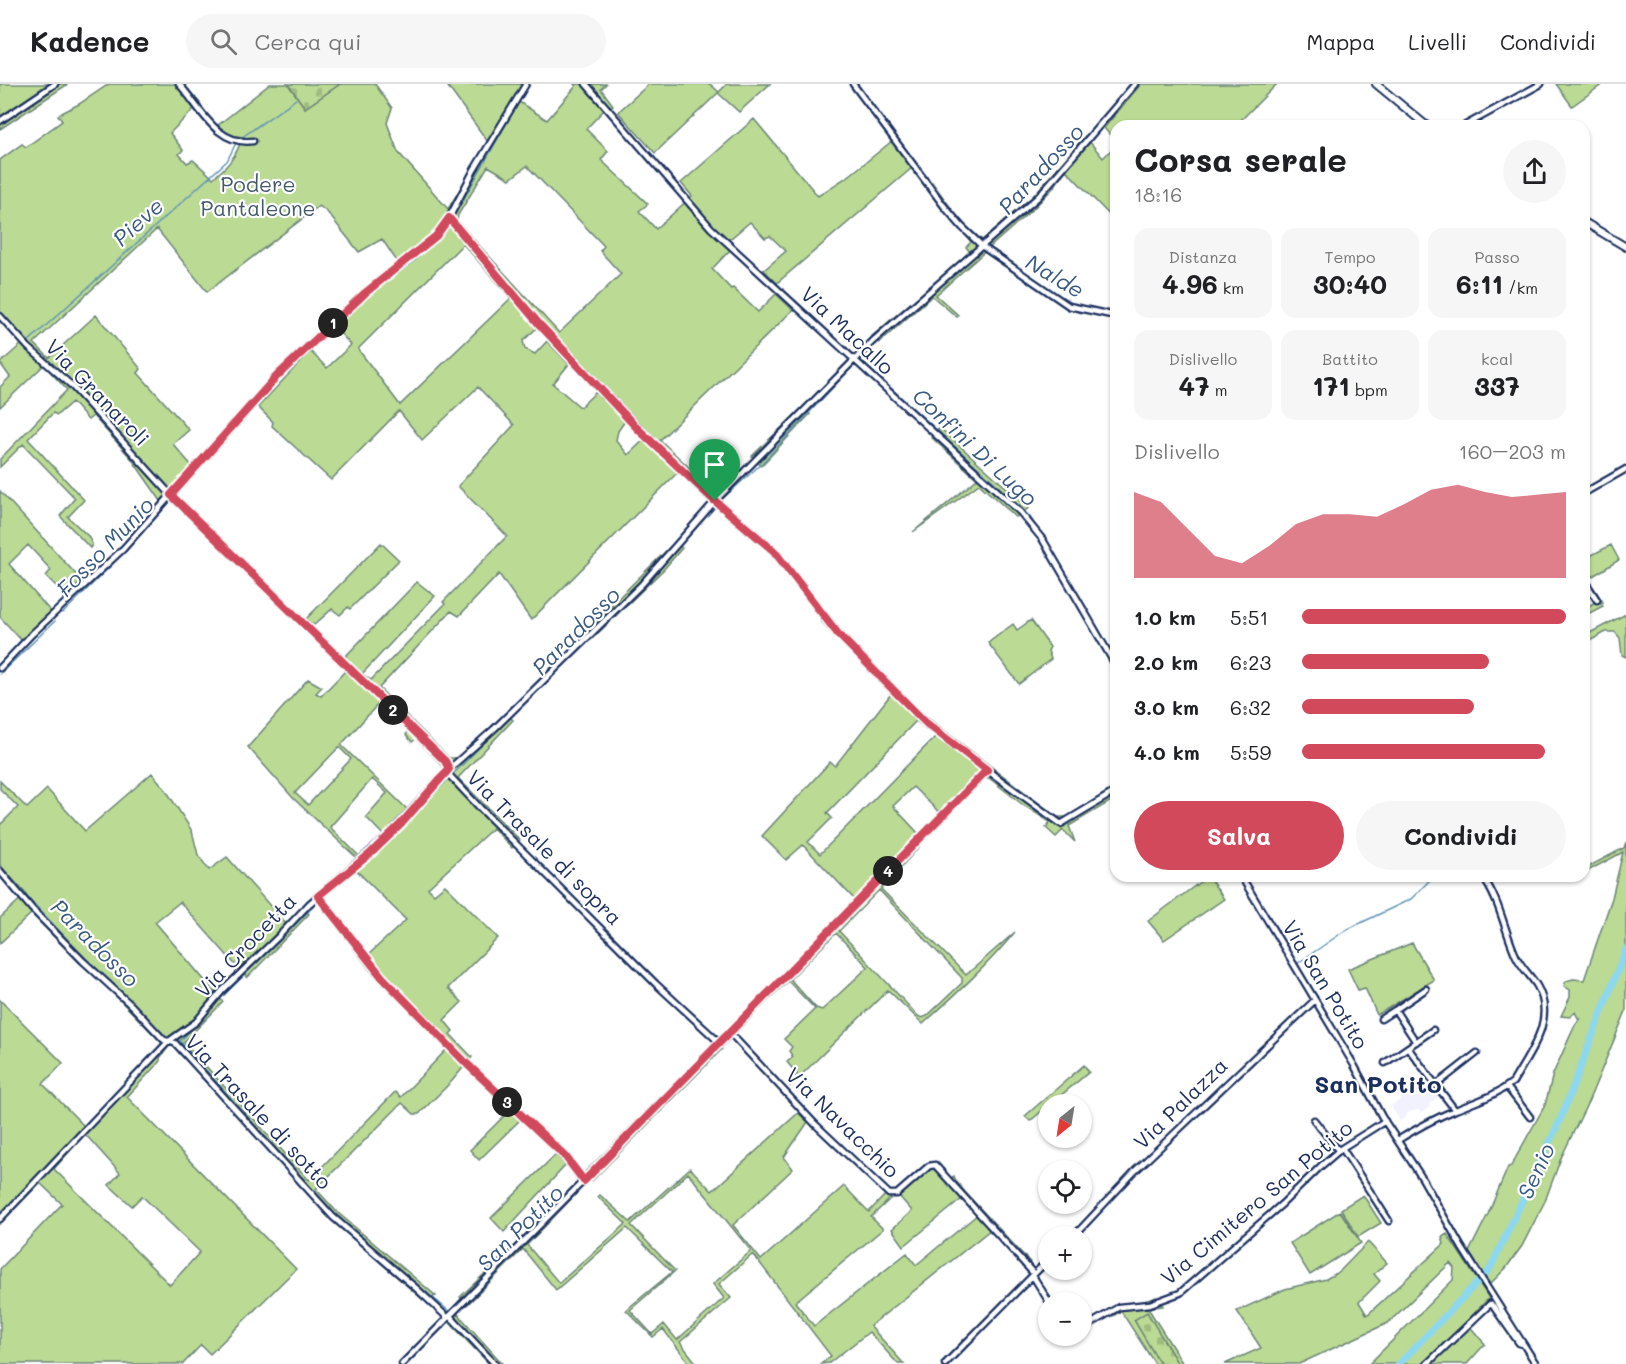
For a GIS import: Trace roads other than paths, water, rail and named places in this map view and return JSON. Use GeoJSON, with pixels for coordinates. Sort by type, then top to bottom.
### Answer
{"type":"FeatureCollection","features":[{"type":"Feature","properties":{"kind":"main road"},"geometry":{"type":"LineString","coordinates":[[1376,84],[1420,120]]}},
{"type":"Feature","properties":{"kind":"main road"},"geometry":{"type":"LineString","coordinates":[[1590,226],[1626,247]]}},
{"type":"Feature","properties":{"kind":"street"},"geometry":{"type":"LineString","coordinates":[[0,121],[55,84]]}},
{"type":"Feature","properties":{"kind":"street"},"geometry":{"type":"LineString","coordinates":[[179,84],[215,129],[224,136],[242,143],[253,141]]}},
{"type":"Feature","properties":{"kind":"street"},"geometry":{"type":"LineString","coordinates":[[0,668],[32,634],[123,549],[277,376],[365,293],[436,236],[449,218],[474,170],[526,84]]}},
{"type":"Feature","properties":{"kind":"street","name":"Via Macallo"},"geometry":{"type":"LineString","coordinates":[[586,84],[711,228],[1020,512],[1042,540],[1110,656]]}},
{"type":"Feature","properties":{"kind":"street"},"geometry":{"type":"LineString","coordinates":[[853,84],[944,206],[983,247],[1069,306],[1110,315]]}},
{"type":"Feature","properties":{"kind":"street","name":"Via Crocetta"},"geometry":{"type":"LineString","coordinates":[[0,1220],[169,1041],[196,1022],[222,991],[318,896],[371,853],[408,816],[449,769],[494,729],[642,584],[715,501],[854,361],[891,325],[1038,197],[1135,84]]}},
{"type":"Feature","properties":{"kind":"street"},"geometry":{"type":"LineString","coordinates":[[1475,120],[1541,84]]}},
{"type":"Feature","properties":{"kind":"street"},"geometry":{"type":"LineString","coordinates":[[449,218],[539,324],[638,429],[715,501],[774,551],[838,634],[926,723],[1061,824],[1110,794]]}},
{"type":"Feature","properties":{"kind":"street","name":"Via Granaroli"},"geometry":{"type":"LineString","coordinates":[[0,316],[28,347],[79,392],[171,495]]}},
{"type":"Feature","properties":{"kind":"street"},"geometry":{"type":"LineString","coordinates":[[1590,489],[1626,469]]}},
{"type":"Feature","properties":{"kind":"street","name":"Via Trasale di sopra"},"geometry":{"type":"LineString","coordinates":[[171,495],[445,761],[450,776],[481,809],[656,984],[720,1043]]}},
{"type":"Feature","properties":{"kind":"street"},"geometry":{"type":"LineString","coordinates":[[1590,589],[1597,600]]}},
{"type":"Feature","properties":{"kind":"street"},"geometry":{"type":"LineString","coordinates":[[402,1364],[987,770]]}},
{"type":"Feature","properties":{"kind":"street","name":"Via Trasale di sotto"},"geometry":{"type":"LineString","coordinates":[[0,871],[32,909],[83,961],[132,1006],[164,1040],[175,1043],[333,1217],[449,1317],[495,1364]]}},
{"type":"Feature","properties":{"kind":"street","name":"Via San Potito"},"geometry":{"type":"LineString","coordinates":[[1245,882],[1385,1121],[1488,1291],[1523,1344]]}},
{"type":"Feature","properties":{"kind":"street"},"geometry":{"type":"LineString","coordinates":[[1398,1140],[1422,1124],[1485,1100],[1507,1087],[1513,1082],[1542,1029],[1545,1008],[1537,985],[1517,957],[1502,915],[1485,882]]}},
{"type":"Feature","properties":{"kind":"street"},"geometry":{"type":"LineString","coordinates":[[318,896],[382,977],[467,1064],[565,1156],[584,1181]]}},
{"type":"Feature","properties":{"kind":"street"},"geometry":{"type":"LineString","coordinates":[[1381,1019],[1426,989]]}},
{"type":"Feature","properties":{"kind":"street","name":"Via Palazza"},"geometry":{"type":"LineString","coordinates":[[1083,1226],[1135,1171],[1315,1000]]}},
{"type":"Feature","properties":{"kind":"street"},"geometry":{"type":"LineString","coordinates":[[1395,1010],[1416,1042]]}},
{"type":"Feature","properties":{"kind":"street"},"geometry":{"type":"LineString","coordinates":[[1385,1063],[1433,1030]]}},
{"type":"Feature","properties":{"kind":"street","name":"Via Navacchio"},"geometry":{"type":"LineString","coordinates":[[730,1033],[815,1124],[889,1194],[897,1194],[929,1166],[935,1165],[1034,1275],[1043,1292]]}},
{"type":"Feature","properties":{"kind":"street"},"geometry":{"type":"LineString","coordinates":[[1408,1048],[1455,1110]]}},
{"type":"Feature","properties":{"kind":"street"},"geometry":{"type":"LineString","coordinates":[[1436,1085],[1477,1053]]}},
{"type":"Feature","properties":{"kind":"street"},"geometry":{"type":"LineString","coordinates":[[1507,1087],[1530,1117]]}},
{"type":"Feature","properties":{"kind":"street"},"geometry":{"type":"LineString","coordinates":[[1314,1120],[1341,1149],[1389,1221]]}},
{"type":"Feature","properties":{"kind":"street","name":"Via Cimitero San Potito"},"geometry":{"type":"LineString","coordinates":[[1092,1323],[1119,1307],[1150,1304],[1180,1293],[1235,1247],[1341,1149],[1385,1121]]}},
{"type":"Feature","properties":{"kind":"street"},"geometry":{"type":"LineString","coordinates":[[945,1364],[1038,1271]]}},
{"type":"Feature","properties":{"kind":"street"},"geometry":{"type":"LineString","coordinates":[[1427,1364],[1490,1304],[1519,1343],[1523,1344],[1533,1363]]}},
{"type":"Feature","properties":{"kind":"waterway","name":"Paradosso"},"geometry":{"type":"LineString","coordinates":[[1059,176],[1139,84]]}},
{"type":"Feature","properties":{"kind":"waterway","name":"Fosso Munio"},"geometry":{"type":"LineString","coordinates":[[453,218],[521,98]]}},
{"type":"Feature","properties":{"kind":"waterway","name":"Pieve"},"geometry":{"type":"LineString","coordinates":[[241,138],[296,99]]}},
{"type":"Feature","properties":{"kind":"waterway","name":"Nalde"},"geometry":{"type":"LineString","coordinates":[[1480,120],[1487,116]]}},
{"type":"Feature","properties":{"kind":"waterway","name":"Pieve"},"geometry":{"type":"LineString","coordinates":[[0,312],[28,342],[227,161],[237,141]]}},
{"type":"Feature","properties":{"kind":"waterway","name":"Paradosso"},"geometry":{"type":"LineString","coordinates":[[987,246],[1034,204]]}},
{"type":"Feature","properties":{"kind":"waterway","name":"Fosso Munio"},"geometry":{"type":"LineString","coordinates":[[331,330],[372,291],[414,261],[448,228]]}},
{"type":"Feature","properties":{"kind":"waterway","name":"Paradosso"},"geometry":{"type":"LineString","coordinates":[[907,314],[983,249]]}},
{"type":"Feature","properties":{"kind":"waterway","name":"Nalde"},"geometry":{"type":"LineString","coordinates":[[1105,316],[1110,317]]}},
{"type":"Feature","properties":{"kind":"waterway","name":"Paradosso"},"geometry":{"type":"LineString","coordinates":[[859,359],[894,325]]}},
{"type":"Feature","properties":{"kind":"waterway","name":"Fosso Munio"},"geometry":{"type":"LineString","coordinates":[[251,411],[329,331]]}},
{"type":"Feature","properties":{"kind":"waterway","name":"Confini Di Lugo"},"geometry":{"type":"LineString","coordinates":[[859,359],[1030,517],[1057,560]]}},
{"type":"Feature","properties":{"kind":"waterway","name":"Paradosso"},"geometry":{"type":"LineString","coordinates":[[720,501],[761,464],[854,365]]}},
{"type":"Feature","properties":{"kind":"waterway","name":"Fosso Munio"},"geometry":{"type":"LineString","coordinates":[[178,493],[249,414]]}},
{"type":"Feature","properties":{"kind":"waterway","name":"Fosso Munio"},"geometry":{"type":"LineString","coordinates":[[63,613],[126,551],[169,503]]}},
{"type":"Feature","properties":{"kind":"waterway","name":"Paradosso"},"geometry":{"type":"LineString","coordinates":[[648,581],[716,506]]}},
{"type":"Feature","properties":{"kind":"waterway","name":"Confini Di Lugo"},"geometry":{"type":"LineString","coordinates":[[1085,608],[1110,649]]}},
{"type":"Feature","properties":{"kind":"waterway","name":"Fosso Munio"},"geometry":{"type":"LineString","coordinates":[[0,674],[55,621]]}},
{"type":"Feature","properties":{"kind":"waterway","name":"Paradosso"},"geometry":{"type":"LineString","coordinates":[[453,774],[555,672]]}},
{"type":"Feature","properties":{"kind":"waterway","name":"Paradosso"},"geometry":{"type":"LineString","coordinates":[[323,898],[370,858],[448,779]]}},
{"type":"Feature","properties":{"kind":"waterway","name":"Paradosso"},"geometry":{"type":"LineString","coordinates":[[5,873],[78,951],[168,1039]]}},
{"type":"Feature","properties":{"kind":"waterway","name":"San Potito"},"geometry":{"type":"LineString","coordinates":[[1298,963],[1346,930],[1411,899],[1428,882]]}},
{"type":"Feature","properties":{"kind":"waterway","name":"Paradosso"},"geometry":{"type":"LineString","coordinates":[[206,1013],[318,902]]}},
{"type":"Feature","properties":{"kind":"waterway","name":"Senio"},"geometry":{"type":"LineString","coordinates":[[1399,1364],[1490,1269],[1560,1120],[1626,949]]}},
{"type":"Feature","properties":{"kind":"waterway","name":"Paradosso"},"geometry":{"type":"LineString","coordinates":[[176,1041],[180,1041],[195,1026]]}},
{"type":"Feature","properties":{"kind":"waterway","name":"San Potito"},"geometry":{"type":"LineString","coordinates":[[485,1283],[735,1034],[820,1124],[889,1191],[895,1192],[901,1188]]}},
{"type":"Feature","properties":{"kind":"waterway","name":"San Potito"},"geometry":{"type":"LineString","coordinates":[[180,1041],[335,1215],[450,1312]]}},
{"type":"Feature","properties":{"kind":"waterway","name":"San Potito"},"geometry":{"type":"LineString","coordinates":[[909,1181],[929,1162],[936,1163]]}},
{"type":"Feature","properties":{"kind":"waterway","name":"San Potito"},"geometry":{"type":"LineString","coordinates":[[974,1204],[1034,1269]]}},
{"type":"Feature","properties":{"kind":"district","name":"San Potito"},"geometry":{"type":"Point","coordinates":[1378,1085]}},
{"type":"Feature","properties":{"kind":"park label","name":"Podere Pantaleone"},"geometry":{"type":"Point","coordinates":[258,197]}}]}
